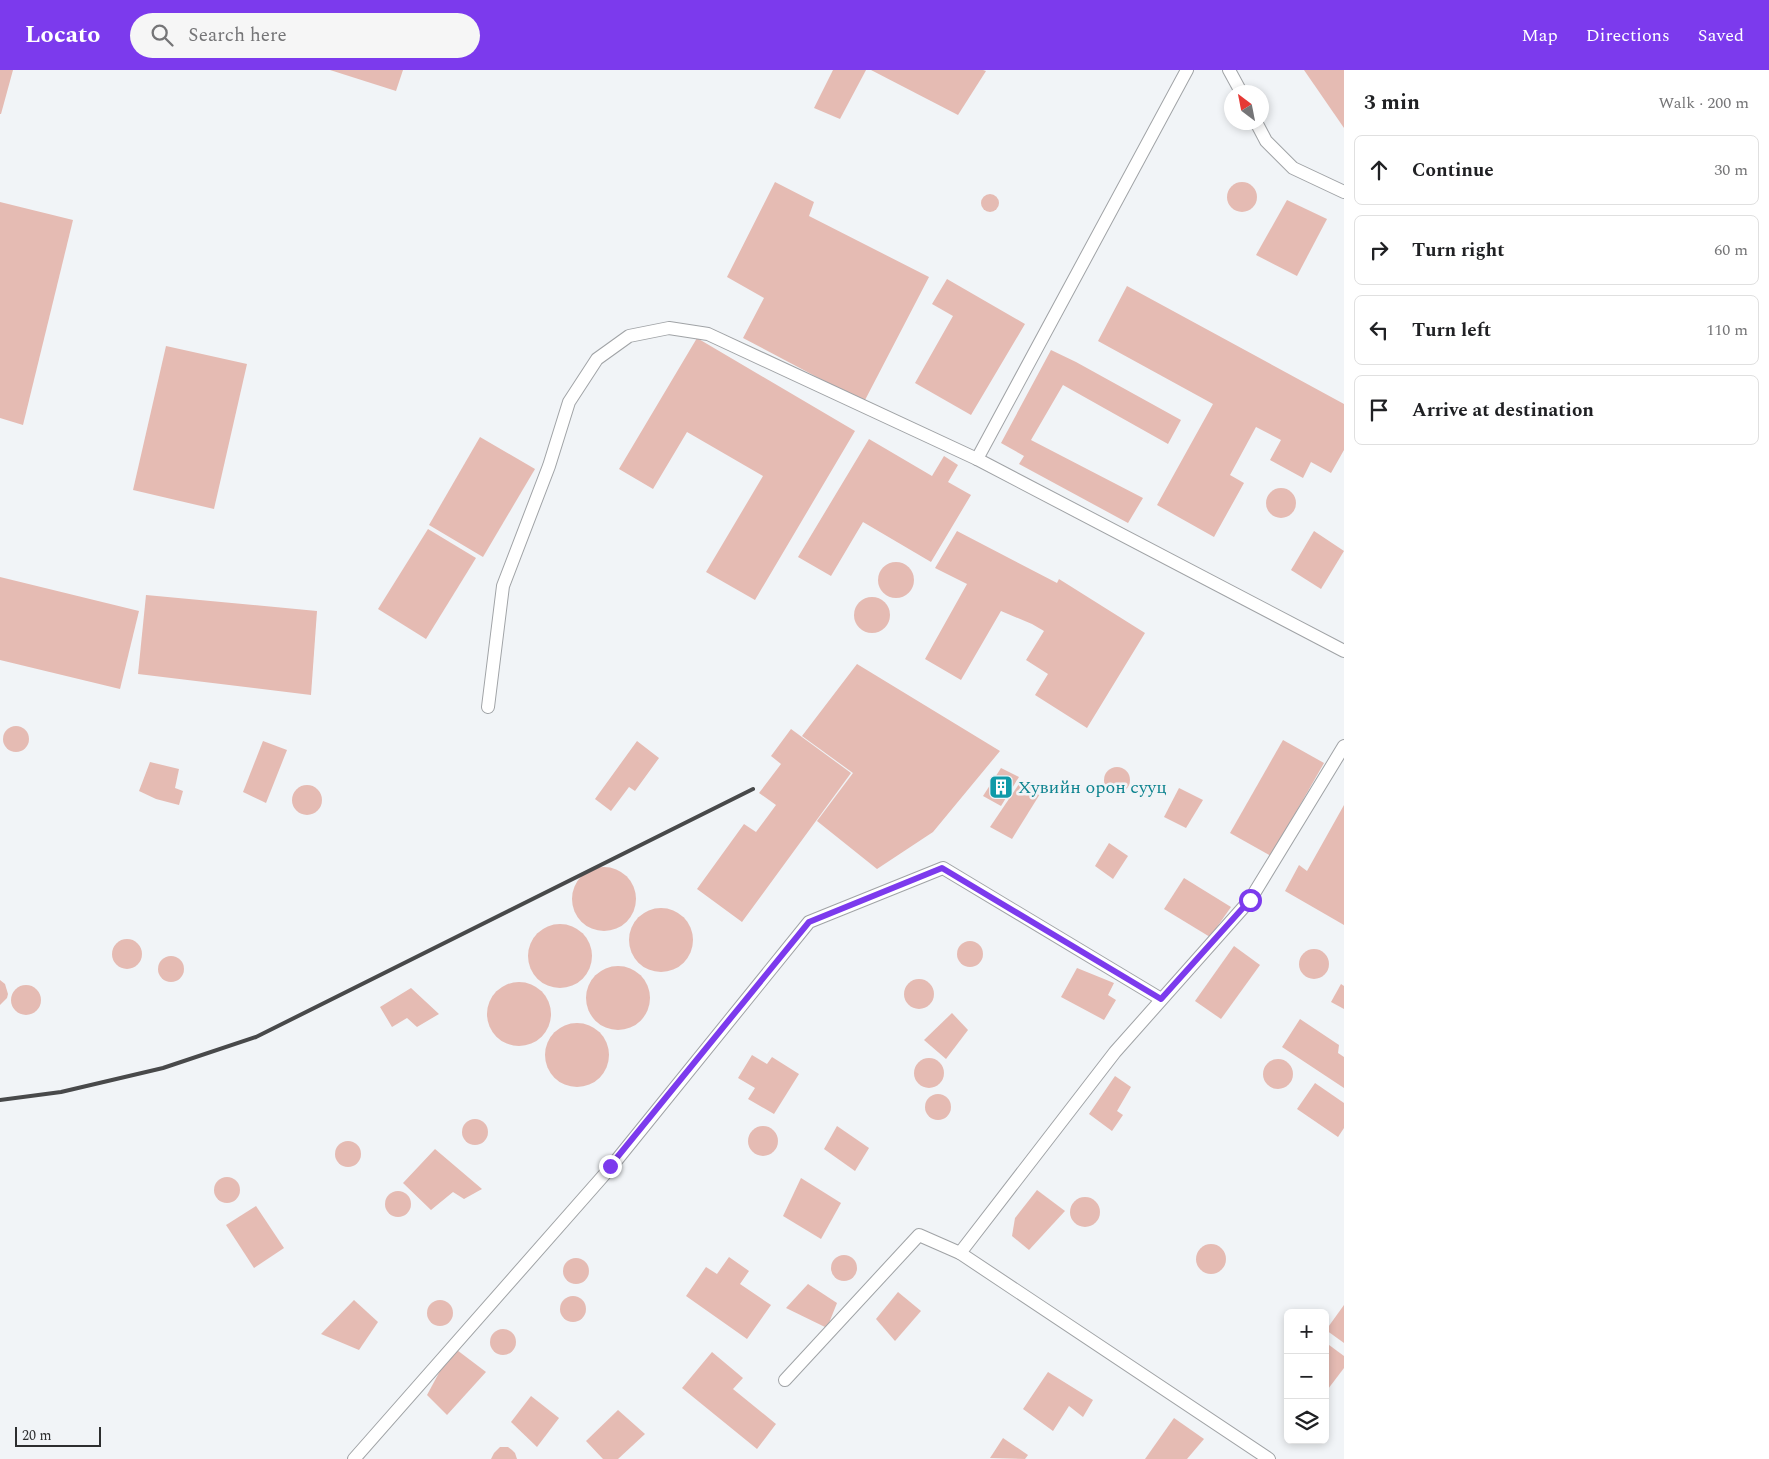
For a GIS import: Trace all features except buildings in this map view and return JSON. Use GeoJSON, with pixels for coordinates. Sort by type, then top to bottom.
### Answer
{"type":"FeatureCollection","features":[{"type":"Feature","properties":{"kind":"lane"},"geometry":{"type":"LineString","coordinates":[[977,459],[1187,70]]}},
{"type":"Feature","properties":{"kind":"lane"},"geometry":{"type":"LineString","coordinates":[[1229,70],[1237,85]]}},
{"type":"Feature","properties":{"kind":"lane"},"geometry":{"type":"LineString","coordinates":[[1260,130],[1266,141],[1293,168],[1344,192]]}},
{"type":"Feature","properties":{"kind":"lane"},"geometry":{"type":"LineString","coordinates":[[488,707],[503,586],[549,466],[569,402],[597,359],[629,336],[669,328],[708,334],[977,459],[1344,652]]}},
{"type":"Feature","properties":{"kind":"lane"},"geometry":{"type":"LineString","coordinates":[[960,1253],[1115,1052],[1250,900],[1344,746]]}},
{"type":"Feature","properties":{"kind":"lane"},"geometry":{"type":"LineString","coordinates":[[354,1459],[610,1166],[809,922],[942,868],[1161,999]]}},
{"type":"Feature","properties":{"kind":"lane"},"geometry":{"type":"LineString","coordinates":[[786,1380],[919,1235],[960,1253],[1269,1459]]}},
{"type":"Feature","properties":{"kind":"railway"},"geometry":{"type":"LineString","coordinates":[[0,1100],[61,1092],[163,1068],[256,1037],[753,789]]}},
{"type":"Feature","properties":{"kind":"place","name":"Хувийн орон сууц"},"geometry":{"type":"Point","coordinates":[1001,787]}},
{"type":"Feature","properties":{"kind":"route"},"geometry":{"type":"LineString","coordinates":[[610,1166],[809,922],[942,868],[1161,999],[1250,900]]}}]}
